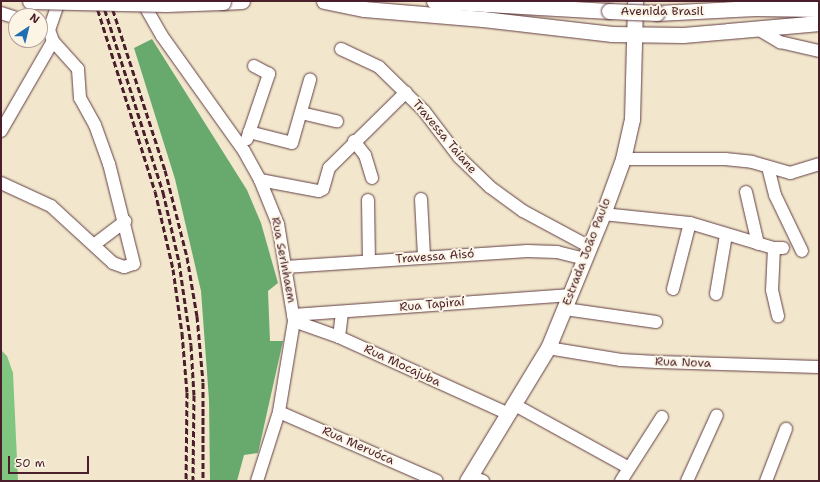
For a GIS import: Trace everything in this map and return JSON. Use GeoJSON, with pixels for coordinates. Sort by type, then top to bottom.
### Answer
{"type":"FeatureCollection","features":[{"type":"Feature","properties":{"kind":"main road"},"geometry":{"type":"LineString","coordinates":[[30,1],[166,4],[242,1]]}},
{"type":"Feature","properties":{"kind":"main road"},"geometry":{"type":"LineString","coordinates":[[324,1],[364,9],[635,35],[683,35],[819,23]]}},
{"type":"Feature","properties":{"kind":"main road","name":"Avenida Brasil"},"geometry":{"type":"LineString","coordinates":[[434,1],[657,13],[756,8],[819,9]]}},
{"type":"Feature","properties":{"kind":"main road","name":"Estrada João Paulo"},"geometry":{"type":"LineString","coordinates":[[473,479],[548,348],[588,253],[623,160],[632,119],[635,1]]}},
{"type":"Feature","properties":{"kind":"street"},"geometry":{"type":"LineString","coordinates":[[48,30],[59,1]]}},
{"type":"Feature","properties":{"kind":"street","name":"Rua Serinhaem"},"geometry":{"type":"LineString","coordinates":[[142,1],[162,36],[244,151],[260,180],[278,224],[294,318],[279,412],[257,481]]}},
{"type":"Feature","properties":{"kind":"street"},"geometry":{"type":"LineString","coordinates":[[758,29],[780,42],[819,51]]}},
{"type":"Feature","properties":{"kind":"street"},"geometry":{"type":"LineString","coordinates":[[2,185],[52,206],[95,244],[113,263],[131,266],[135,262],[125,222],[97,130],[80,98],[78,69],[48,34]]}},
{"type":"Feature","properties":{"kind":"street"},"geometry":{"type":"LineString","coordinates":[[1,131],[40,48]]}},
{"type":"Feature","properties":{"kind":"street","name":"Travessa Taiane"},"geometry":{"type":"LineString","coordinates":[[341,49],[379,67],[406,92],[424,111],[477,176],[523,210],[588,253]]}},
{"type":"Feature","properties":{"kind":"street"},"geometry":{"type":"LineString","coordinates":[[244,151],[269,74],[254,66]]}},
{"type":"Feature","properties":{"kind":"street"},"geometry":{"type":"LineString","coordinates":[[249,132],[292,144],[310,80]]}},
{"type":"Feature","properties":{"kind":"street"},"geometry":{"type":"LineString","coordinates":[[260,180],[319,191],[323,188],[329,168],[406,92]]}},
{"type":"Feature","properties":{"kind":"street"},"geometry":{"type":"LineString","coordinates":[[300,113],[337,121]]}},
{"type":"Feature","properties":{"kind":"street"},"geometry":{"type":"LineString","coordinates":[[354,142],[365,155],[372,178]]}},
{"type":"Feature","properties":{"kind":"street"},"geometry":{"type":"LineString","coordinates":[[623,160],[725,159],[768,167],[790,173],[819,164]]}},
{"type":"Feature","properties":{"kind":"street"},"geometry":{"type":"LineString","coordinates":[[768,167],[775,195],[802,251]]}},
{"type":"Feature","properties":{"kind":"street"},"geometry":{"type":"LineString","coordinates":[[746,192],[758,244]]}},
{"type":"Feature","properties":{"kind":"street"},"geometry":{"type":"LineString","coordinates":[[368,200],[369,261]]}},
{"type":"Feature","properties":{"kind":"street"},"geometry":{"type":"LineString","coordinates":[[421,200],[424,257]]}},
{"type":"Feature","properties":{"kind":"street"},"geometry":{"type":"LineString","coordinates":[[603,214],[690,223],[726,235],[778,248],[772,290],[778,316]]}},
{"type":"Feature","properties":{"kind":"street"},"geometry":{"type":"LineString","coordinates":[[95,244],[125,222]]}},
{"type":"Feature","properties":{"kind":"street"},"geometry":{"type":"LineString","coordinates":[[673,289],[690,223]]}},
{"type":"Feature","properties":{"kind":"street"},"geometry":{"type":"LineString","coordinates":[[716,294],[726,235]]}},
{"type":"Feature","properties":{"kind":"street","name":"Travessa Aisó"},"geometry":{"type":"LineString","coordinates":[[285,267],[424,257],[541,251],[588,253]]}},
{"type":"Feature","properties":{"kind":"street","name":"Rua Tapiraí"},"geometry":{"type":"LineString","coordinates":[[294,318],[571,295]]}},
{"type":"Feature","properties":{"kind":"street"},"geometry":{"type":"LineString","coordinates":[[565,309],[656,322]]}},
{"type":"Feature","properties":{"kind":"street"},"geometry":{"type":"LineString","coordinates":[[339,337],[342,313]]}},
{"type":"Feature","properties":{"kind":"street","name":"Rua Mocajuba"},"geometry":{"type":"LineString","coordinates":[[294,318],[512,410],[629,468]]}},
{"type":"Feature","properties":{"kind":"street","name":"Rua Nova"},"geometry":{"type":"LineString","coordinates":[[548,348],[620,360],[819,367]]}},
{"type":"Feature","properties":{"kind":"street","name":"Rua Meruóca"},"geometry":{"type":"LineString","coordinates":[[279,412],[437,481]]}},
{"type":"Feature","properties":{"kind":"street"},"geometry":{"type":"LineString","coordinates":[[687,481],[717,415]]}},
{"type":"Feature","properties":{"kind":"street"},"geometry":{"type":"LineString","coordinates":[[621,481],[662,417]]}},
{"type":"Feature","properties":{"kind":"street"},"geometry":{"type":"LineString","coordinates":[[766,481],[786,429]]}},
{"type":"Feature","properties":{"kind":"green space"},"geometry":{"type":"Polygon","coordinates":[[[152,39],[247,190],[261,223],[278,283],[268,291],[270,341],[283,341],[258,453],[244,455],[237,481],[210,481],[209,400],[201,291],[175,179],[134,48],[152,39]]]}},
{"type":"Feature","properties":{"kind":"green space"},"geometry":{"type":"Polygon","coordinates":[[[1,350],[7,356],[13,373],[18,481],[1,481],[1,350]]]}},
{"type":"Feature","properties":{"kind":"railway"},"geometry":{"type":"LineString","coordinates":[[95,1],[155,191],[173,269],[182,333],[187,392],[186,481]]}},
{"type":"Feature","properties":{"kind":"railway"},"geometry":{"type":"LineString","coordinates":[[102,1],[163,192],[179,262],[191,345],[194,395],[193,481]]}},
{"type":"Feature","properties":{"kind":"railway"},"geometry":{"type":"LineString","coordinates":[[110,1],[165,170],[187,257],[197,316],[203,382],[203,481]]}}]}
